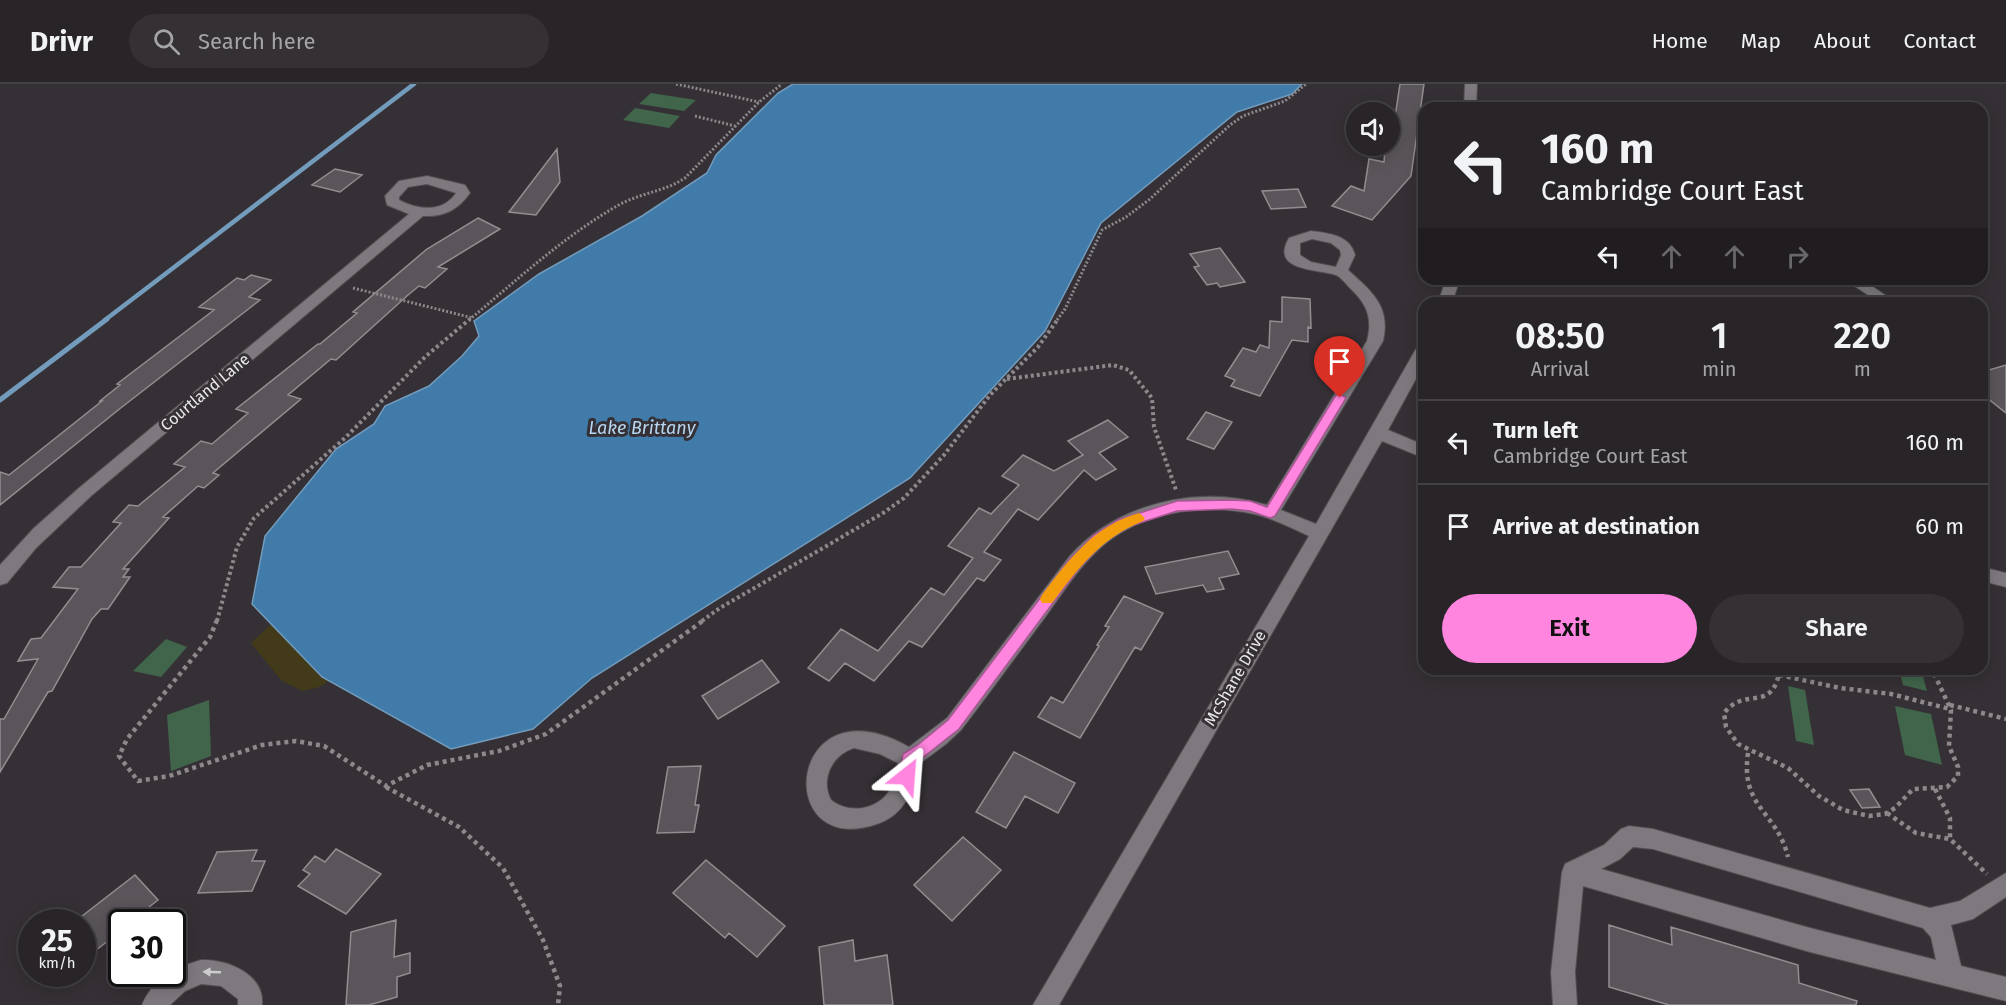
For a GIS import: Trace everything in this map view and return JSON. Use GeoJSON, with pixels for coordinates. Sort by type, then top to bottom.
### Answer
{"type":"FeatureCollection","features":[{"type":"Feature","properties":{"kind":"street"},"geometry":{"type":"LineString","coordinates":[[1470,102],[1471,84]]}},
{"type":"Feature","properties":{"kind":"street","name":"Courtland Lane"},"geometry":{"type":"LineString","coordinates":[[0,579],[33,539],[85,492],[418,213],[448,207],[461,198],[463,193],[460,188],[427,180],[404,184],[392,196],[392,202],[402,209],[418,213]]}},
{"type":"Feature","properties":{"kind":"street"},"geometry":{"type":"LineString","coordinates":[[1270,513],[1375,341],[1379,330],[1380,321],[1377,310],[1340,271]]}},
{"type":"Feature","properties":{"kind":"street"},"geometry":{"type":"LineString","coordinates":[[1861,285],[1880,297]]}},
{"type":"Feature","properties":{"kind":"street","name":"McShane Drive"},"geometry":{"type":"LineString","coordinates":[[1045,1005],[1320,533],[1418,360]]}},
{"type":"Feature","properties":{"kind":"street"},"geometry":{"type":"LineString","coordinates":[[1378,432],[1418,449]]}},
{"type":"Feature","properties":{"kind":"street"},"geometry":{"type":"LineString","coordinates":[[909,759],[932,744],[954,724],[1074,564],[1099,538],[1123,524],[1150,513],[1183,506],[1232,504],[1250,506],[1320,533]]}},
{"type":"Feature","properties":{"kind":"street"},"geometry":{"type":"LineString","coordinates":[[1988,575],[2006,579]]}},
{"type":"Feature","properties":{"kind":"street"},"geometry":{"type":"LineString","coordinates":[[854,739],[870,741],[898,751],[909,759],[907,776],[899,795],[890,808],[871,818],[846,819],[824,809],[816,794],[820,765],[826,754],[838,744],[854,739]]}},
{"type":"Feature","properties":{"kind":"street"},"geometry":{"type":"LineString","coordinates":[[1573,872],[1611,852],[1629,836],[1653,839],[1930,919],[1965,911],[2003,886]]}},
{"type":"Feature","properties":{"kind":"street"},"geometry":{"type":"LineString","coordinates":[[1573,872],[1810,940],[2006,989]]}},
{"type":"Feature","properties":{"kind":"street"},"geometry":{"type":"LineString","coordinates":[[1565,1005],[1563,972],[1573,872]]}},
{"type":"Feature","properties":{"kind":"street"},"geometry":{"type":"LineString","coordinates":[[1930,919],[1942,931],[1951,976]]}},
{"type":"Feature","properties":{"kind":"street"},"geometry":{"type":"LineString","coordinates":[[154,1005],[175,983],[194,973],[214,970],[241,982],[251,994],[250,1005]]}},
{"type":"Feature","properties":{"kind":"path"},"geometry":{"type":"LineString","coordinates":[[676,84],[759,102]]}},
{"type":"Feature","properties":{"kind":"path"},"geometry":{"type":"LineString","coordinates":[[558,1005],[560,986],[543,940],[503,868],[459,827],[386,786],[323,745],[309,741],[286,742],[230,754],[154,782],[138,781],[119,756],[127,740],[210,637],[220,613],[237,547],[254,518],[346,437],[426,356],[565,239],[620,204],[671,187],[686,178],[759,102],[783,84]]}},
{"type":"Feature","properties":{"kind":"path"},"geometry":{"type":"LineString","coordinates":[[386,786],[427,765],[499,751],[546,734],[720,608],[883,513],[904,498],[944,455],[990,395],[1038,347],[1065,309],[1102,230],[1126,217],[1150,199],[1230,125],[1243,116],[1285,101],[1306,84]]}},
{"type":"Feature","properties":{"kind":"path"},"geometry":{"type":"LineString","coordinates":[[695,116],[735,126]]}},
{"type":"Feature","properties":{"kind":"path"},"geometry":{"type":"LineString","coordinates":[[335,283],[473,318]]}},
{"type":"Feature","properties":{"kind":"path"},"geometry":{"type":"LineString","coordinates":[[1006,379],[1113,365],[1129,370],[1152,398],[1154,426],[1161,452],[1183,506]]}},
{"type":"Feature","properties":{"kind":"path"},"geometry":{"type":"LineString","coordinates":[[1780,675],[1779,683],[1773,693],[1759,698],[1739,700],[1728,705],[1724,713],[1729,732],[1739,746],[1748,753],[1788,768],[1824,798],[1855,816],[1880,816],[1900,806],[1905,796],[1913,789],[1935,789],[1948,786],[1956,781],[1959,772],[1949,744],[1952,721],[1950,707],[1933,675]]}},
{"type":"Feature","properties":{"kind":"path"},"geometry":{"type":"LineString","coordinates":[[1791,675],[1840,688],[1891,694],[2006,719]]}},
{"type":"Feature","properties":{"kind":"path"},"geometry":{"type":"LineString","coordinates":[[1748,753],[1746,777],[1754,801],[1784,836],[1791,879]]}},
{"type":"Feature","properties":{"kind":"path"},"geometry":{"type":"LineString","coordinates":[[1935,789],[1950,818],[1950,839]]}},
{"type":"Feature","properties":{"kind":"path"},"geometry":{"type":"LineString","coordinates":[[1887,813],[1916,834],[1950,839],[2003,886]]}},
{"type":"Feature","properties":{"kind":"green space"},"geometry":{"type":"Polygon","coordinates":[[[651,93],[696,100],[684,111],[639,104],[651,93]]]}},
{"type":"Feature","properties":{"kind":"green space"},"geometry":{"type":"Polygon","coordinates":[[[635,108],[680,116],[669,128],[623,120],[635,108]]]}},
{"type":"Feature","properties":{"kind":"green space"},"geometry":{"type":"Polygon","coordinates":[[[166,639],[187,647],[161,677],[133,671],[166,639]]]}},
{"type":"Feature","properties":{"kind":"green space"},"geometry":{"type":"Polygon","coordinates":[[[1900,675],[1923,675],[1927,691],[1903,685],[1900,675]]]}},
{"type":"Feature","properties":{"kind":"green space"},"geometry":{"type":"Polygon","coordinates":[[[1788,686],[1805,690],[1814,745],[1796,741],[1788,686]]]}},
{"type":"Feature","properties":{"kind":"green space"},"geometry":{"type":"Polygon","coordinates":[[[209,700],[211,756],[171,771],[167,715],[209,700]]]}},
{"type":"Feature","properties":{"kind":"green space"},"geometry":{"type":"Polygon","coordinates":[[[1895,706],[1931,714],[1942,765],[1905,755],[1895,706]]]}},
{"type":"Feature","properties":{"kind":"sand"},"geometry":{"type":"Polygon","coordinates":[[[271,624],[328,681],[320,687],[302,691],[281,680],[251,643],[271,624]]]}},
{"type":"Feature","properties":{"kind":"water","name":"Lake Brittany"},"geometry":{"type":"Polygon","coordinates":[[[793,84],[1302,84],[1292,94],[1237,112],[1101,223],[1045,331],[910,478],[592,678],[533,729],[451,749],[322,677],[252,604],[265,536],[336,449],[374,424],[385,406],[429,386],[462,356],[479,336],[474,321],[539,274],[642,216],[707,173],[716,155],[778,93],[793,84]]]}},
{"type":"Feature","properties":{"kind":"building"},"geometry":{"type":"Polygon","coordinates":[[[1400,84],[1424,84],[1421,102],[1418,102],[1418,126],[1411,176],[1372,220],[1332,206],[1351,186],[1364,191],[1369,159],[1384,162],[1384,156],[1400,156],[1400,102],[1397,102],[1400,84]]]}},
{"type":"Feature","properties":{"kind":"building"},"geometry":{"type":"Polygon","coordinates":[[[557,149],[560,182],[536,215],[509,212],[557,149]]]}},
{"type":"Feature","properties":{"kind":"building"},"geometry":{"type":"Polygon","coordinates":[[[335,169],[362,175],[340,192],[312,185],[335,169]]]}},
{"type":"Feature","properties":{"kind":"building"},"geometry":{"type":"Polygon","coordinates":[[[1298,189],[1306,207],[1271,209],[1262,191],[1298,189]]]}},
{"type":"Feature","properties":{"kind":"building"},"geometry":{"type":"Polygon","coordinates":[[[478,218],[500,229],[438,267],[447,269],[425,288],[419,286],[336,360],[331,359],[288,395],[301,399],[213,473],[219,475],[204,488],[198,486],[163,517],[169,518],[123,569],[129,569],[123,577],[130,577],[108,609],[101,609],[92,619],[52,691],[48,692],[0,772],[0,719],[4,719],[38,659],[18,661],[31,639],[41,638],[78,589],[53,587],[69,567],[81,567],[121,523],[113,522],[129,505],[138,506],[185,467],[174,464],[201,441],[212,444],[248,413],[236,409],[320,344],[357,313],[353,312],[427,249],[478,218]]]}},
{"type":"Feature","properties":{"kind":"building"},"geometry":{"type":"Polygon","coordinates":[[[1220,248],[1245,282],[1220,287],[1217,283],[1207,285],[1194,267],[1199,266],[1190,254],[1220,248]]]}},
{"type":"Feature","properties":{"kind":"building"},"geometry":{"type":"Polygon","coordinates":[[[251,275],[271,280],[249,297],[260,300],[0,505],[0,472],[9,475],[102,401],[100,401],[120,385],[117,384],[214,310],[199,307],[237,278],[244,280],[251,275]]]}},
{"type":"Feature","properties":{"kind":"building"},"geometry":{"type":"Polygon","coordinates":[[[1282,297],[1310,299],[1311,328],[1308,327],[1308,342],[1292,340],[1260,396],[1231,386],[1235,380],[1225,376],[1243,348],[1256,352],[1260,345],[1269,348],[1270,321],[1282,322],[1282,297]]]}},
{"type":"Feature","properties":{"kind":"building"},"geometry":{"type":"Polygon","coordinates":[[[2006,365],[2006,413],[1988,399],[1988,370],[2006,365]]]}},
{"type":"Feature","properties":{"kind":"building"},"geometry":{"type":"Polygon","coordinates":[[[1206,412],[1232,422],[1214,449],[1187,439],[1206,412]]]}},
{"type":"Feature","properties":{"kind":"building"},"geometry":{"type":"Polygon","coordinates":[[[1108,420],[1128,437],[1099,453],[1116,469],[1096,480],[1084,470],[1038,520],[1018,509],[984,552],[1001,560],[984,581],[977,578],[922,647],[909,641],[874,681],[845,663],[829,681],[808,668],[841,629],[878,651],[931,588],[944,595],[973,558],[948,546],[979,508],[991,514],[1019,485],[1002,476],[1023,455],[1054,471],[1083,455],[1068,441],[1108,420]]]}},
{"type":"Feature","properties":{"kind":"building"},"geometry":{"type":"Polygon","coordinates":[[[1228,551],[1239,574],[1219,578],[1224,589],[1207,592],[1203,585],[1156,594],[1145,567],[1228,551]]]}},
{"type":"Feature","properties":{"kind":"building"},"geometry":{"type":"Polygon","coordinates":[[[1124,596],[1163,613],[1141,650],[1135,647],[1080,738],[1038,717],[1051,697],[1063,703],[1099,646],[1097,645],[1109,627],[1105,626],[1124,596]]]}},
{"type":"Feature","properties":{"kind":"building"},"geometry":{"type":"Polygon","coordinates":[[[762,660],[779,682],[718,719],[702,696],[762,660]]]}},
{"type":"Feature","properties":{"kind":"building"},"geometry":{"type":"Polygon","coordinates":[[[1014,752],[1075,783],[1058,813],[1025,796],[1006,828],[976,812],[1014,752]]]}},
{"type":"Feature","properties":{"kind":"building"},"geometry":{"type":"Polygon","coordinates":[[[701,766],[695,805],[699,805],[694,832],[657,833],[668,767],[701,766]]]}},
{"type":"Feature","properties":{"kind":"building"},"geometry":{"type":"Polygon","coordinates":[[[1869,789],[1880,807],[1862,808],[1850,790],[1869,789]]]}},
{"type":"Feature","properties":{"kind":"building"},"geometry":{"type":"Polygon","coordinates":[[[963,837],[1001,870],[952,921],[914,885],[963,837]]]}},
{"type":"Feature","properties":{"kind":"building"},"geometry":{"type":"Polygon","coordinates":[[[336,849],[381,874],[346,914],[298,886],[310,874],[303,870],[315,856],[325,862],[336,849]]]}},
{"type":"Feature","properties":{"kind":"building"},"geometry":{"type":"Polygon","coordinates":[[[257,850],[252,861],[265,861],[252,891],[198,893],[217,852],[257,850]]]}},
{"type":"Feature","properties":{"kind":"building"},"geometry":{"type":"Polygon","coordinates":[[[706,860],[785,926],[757,957],[729,933],[725,938],[673,893],[706,860]]]}},
{"type":"Feature","properties":{"kind":"building"},"geometry":{"type":"Polygon","coordinates":[[[135,875],[158,900],[147,909],[108,909],[108,941],[96,950],[96,909],[91,909],[135,875]]]}},
{"type":"Feature","properties":{"kind":"building"},"geometry":{"type":"Polygon","coordinates":[[[396,920],[394,957],[410,953],[410,973],[397,977],[397,997],[369,1005],[346,1005],[351,932],[396,920]]]}},
{"type":"Feature","properties":{"kind":"building"},"geometry":{"type":"Polygon","coordinates":[[[1609,925],[1672,945],[1671,927],[1798,965],[1799,983],[1857,1001],[1856,1005],[1669,1005],[1609,987],[1609,925]]]}},
{"type":"Feature","properties":{"kind":"building"},"geometry":{"type":"Polygon","coordinates":[[[853,940],[855,961],[887,955],[893,1005],[824,1005],[819,947],[853,940]]]}},
{"type":"Feature","properties":{"kind":"waterway"},"geometry":{"type":"LineString","coordinates":[[105,320],[414,84]]}},
{"type":"Feature","properties":{"kind":"waterway"},"geometry":{"type":"LineString","coordinates":[[0,400],[107,319]]}},
{"type":"Feature","properties":{"kind":"slow traffic"},"geometry":{"type":"LineString","coordinates":[[1047,599],[1074,564],[1099,538],[1139,518]]}},
{"type":"Feature","properties":{"kind":"route"},"geometry":{"type":"LineString","coordinates":[[907,776],[909,759],[939,738],[954,724],[1074,564],[1099,538],[1123,524],[1150,513],[1177,506],[1232,504],[1250,506],[1270,513],[1340,398]]}}]}
